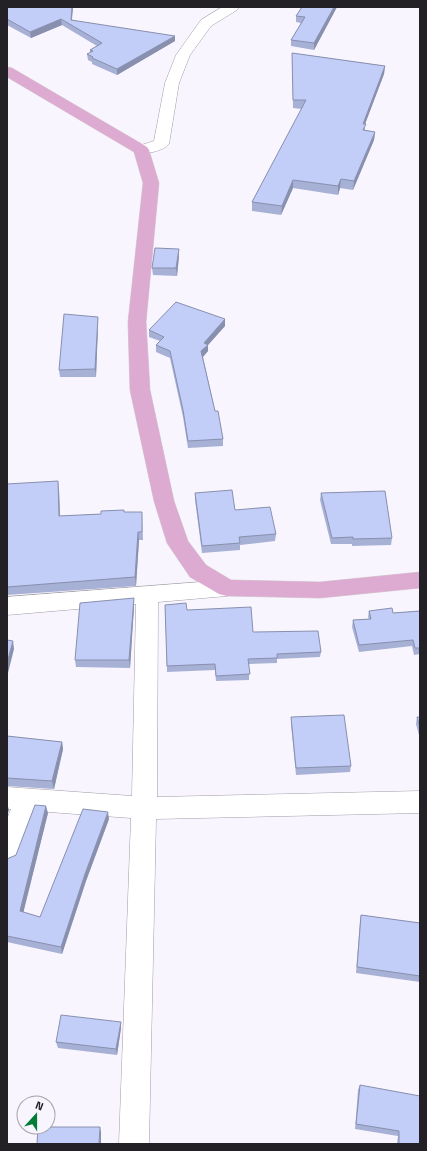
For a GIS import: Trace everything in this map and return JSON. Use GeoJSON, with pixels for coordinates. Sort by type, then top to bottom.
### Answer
{"type":"FeatureCollection","features":[{"type":"Feature","properties":{"kind":"main road"},"geometry":{"type":"LineString","coordinates":[[7,71],[141,150],[151,182],[137,322],[140,390],[148,435],[164,501],[178,543],[198,571],[227,588],[320,590],[420,580]]}},
{"type":"Feature","properties":{"kind":"street"},"geometry":{"type":"LineString","coordinates":[[141,150],[161,144],[172,83],[183,55],[206,23],[232,7]]}},
{"type":"Feature","properties":{"kind":"street"},"geometry":{"type":"LineString","coordinates":[[7,606],[227,588]]}},
{"type":"Feature","properties":{"kind":"street"},"geometry":{"type":"LineString","coordinates":[[134,1144],[144,808],[147,595]]}},
{"type":"Feature","properties":{"kind":"street"},"geometry":{"type":"LineString","coordinates":[[7,854],[17,799],[144,808],[420,802]]}},
{"type":"Feature","properties":{"kind":"building"},"geometry":{"type":"Polygon","coordinates":[[[7,7],[72,7],[71,20],[175,36],[117,69],[92,58],[93,57],[87,54],[93,51],[90,50],[102,43],[61,19],[30,32],[7,19],[7,7]]]}},
{"type":"Feature","properties":{"kind":"building"},"geometry":{"type":"Polygon","coordinates":[[[302,7],[334,7],[314,43],[291,40],[305,17],[296,16],[302,7]]]}},
{"type":"Feature","properties":{"kind":"building"},"geometry":{"type":"Polygon","coordinates":[[[292,53],[385,66],[363,124],[366,124],[363,130],[375,132],[354,181],[341,179],[338,186],[293,180],[282,206],[252,202],[306,100],[293,100],[292,53]]]}},
{"type":"Feature","properties":{"kind":"building"},"geometry":{"type":"Polygon","coordinates":[[[155,248],[179,249],[176,268],[152,268],[155,248]]]}},
{"type":"Feature","properties":{"kind":"building"},"geometry":{"type":"Polygon","coordinates":[[[176,302],[225,319],[204,343],[208,345],[201,351],[215,411],[218,411],[223,439],[188,441],[170,351],[156,345],[164,337],[149,330],[176,302]]]}},
{"type":"Feature","properties":{"kind":"building"},"geometry":{"type":"Polygon","coordinates":[[[64,314],[98,317],[95,369],[59,370],[64,314]]]}},
{"type":"Feature","properties":{"kind":"building"},"geometry":{"type":"Polygon","coordinates":[[[58,481],[59,516],[101,514],[101,511],[124,510],[124,512],[142,512],[142,532],[138,532],[135,577],[7,587],[7,484],[58,481]]]}},
{"type":"Feature","properties":{"kind":"building"},"geometry":{"type":"Polygon","coordinates":[[[232,490],[235,510],[270,507],[276,534],[239,537],[240,543],[202,546],[195,493],[232,490]]]}},
{"type":"Feature","properties":{"kind":"building"},"geometry":{"type":"Polygon","coordinates":[[[385,491],[392,538],[332,538],[321,493],[385,491]]]}},
{"type":"Feature","properties":{"kind":"building"},"geometry":{"type":"Polygon","coordinates":[[[134,598],[129,660],[75,660],[80,603],[134,598]]]}},
{"type":"Feature","properties":{"kind":"building"},"geometry":{"type":"Polygon","coordinates":[[[186,603],[187,610],[251,607],[253,632],[318,631],[321,652],[277,654],[277,658],[248,659],[250,674],[216,676],[215,664],[167,666],[165,605],[186,603]]]}},
{"type":"Feature","properties":{"kind":"building"},"geometry":{"type":"Polygon","coordinates":[[[392,608],[393,613],[420,611],[420,648],[415,648],[413,640],[359,645],[353,620],[371,619],[369,611],[392,608]]]}},
{"type":"Feature","properties":{"kind":"building"},"geometry":{"type":"Polygon","coordinates":[[[7,640],[13,641],[7,663],[7,640]]]}},
{"type":"Feature","properties":{"kind":"building"},"geometry":{"type":"Polygon","coordinates":[[[344,715],[351,766],[296,768],[291,717],[344,715]]]}},
{"type":"Feature","properties":{"kind":"building"},"geometry":{"type":"Polygon","coordinates":[[[417,717],[420,717],[420,727],[417,717]]]}},
{"type":"Feature","properties":{"kind":"building"},"geometry":{"type":"Polygon","coordinates":[[[7,736],[62,742],[52,781],[7,778],[7,736]]]}},
{"type":"Feature","properties":{"kind":"building"},"geometry":{"type":"Polygon","coordinates":[[[35,805],[46,806],[20,911],[40,917],[83,809],[108,812],[85,874],[61,947],[7,936],[7,859],[16,855],[35,805]]]}},
{"type":"Feature","properties":{"kind":"building"},"geometry":{"type":"Polygon","coordinates":[[[361,915],[420,923],[420,976],[357,967],[361,915]]]}},
{"type":"Feature","properties":{"kind":"building"},"geometry":{"type":"Polygon","coordinates":[[[61,1015],[121,1022],[116,1049],[56,1042],[61,1015]]]}},
{"type":"Feature","properties":{"kind":"building"},"geometry":{"type":"Polygon","coordinates":[[[360,1085],[420,1096],[420,1144],[399,1144],[399,1131],[356,1124],[360,1085]]]}},
{"type":"Feature","properties":{"kind":"building"},"geometry":{"type":"Polygon","coordinates":[[[56,1127],[100,1127],[99,1144],[37,1144],[38,1135],[56,1135],[56,1127]]]}}]}
